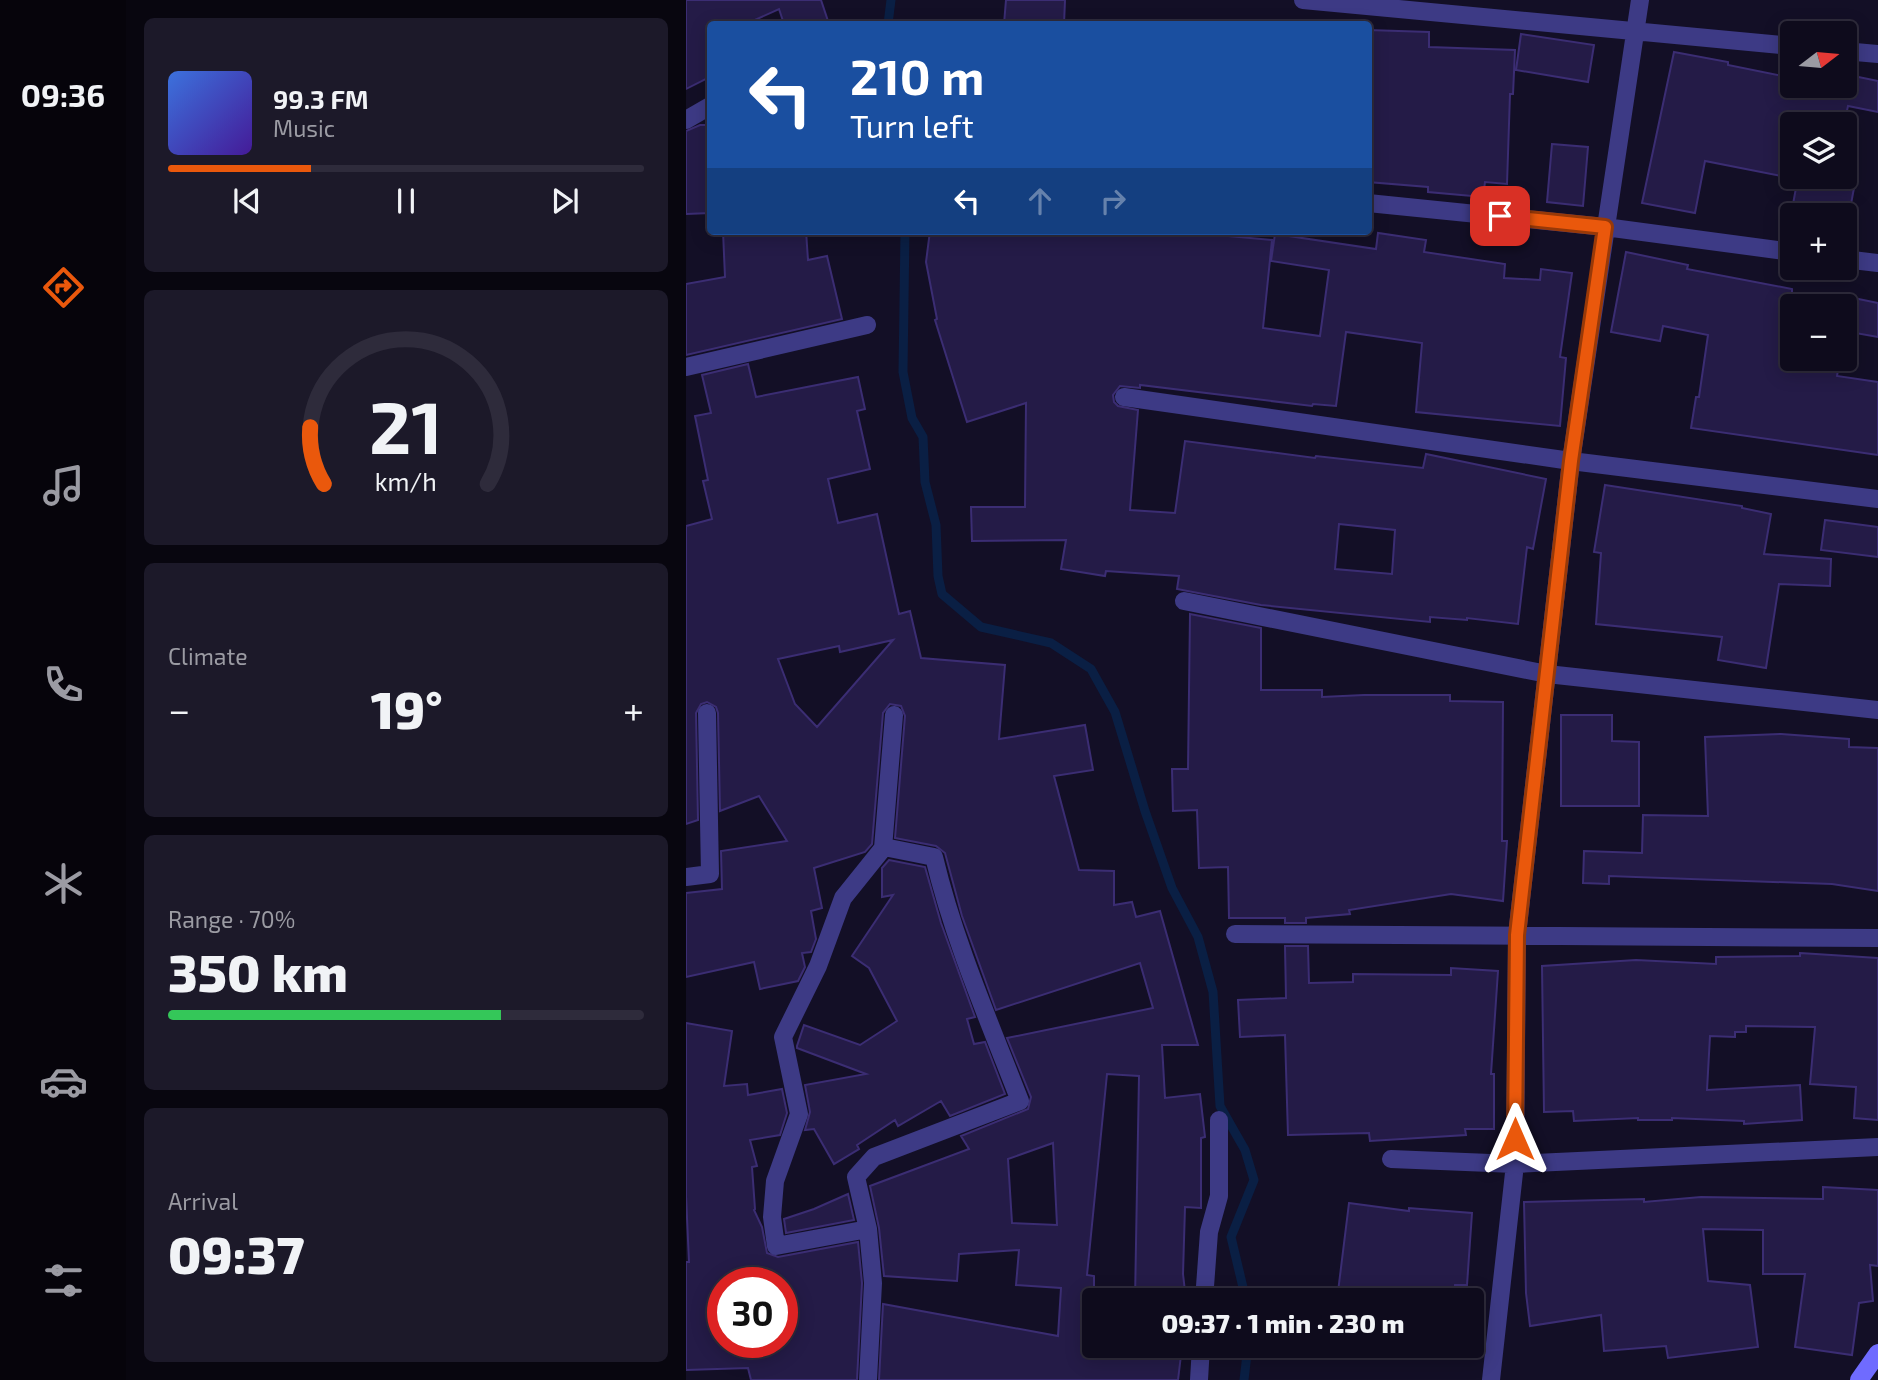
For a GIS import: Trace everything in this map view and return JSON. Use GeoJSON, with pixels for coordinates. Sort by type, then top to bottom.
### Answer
{"type":"FeatureCollection","features":[{"type":"Feature","properties":{"kind":"street"},"geometry":{"type":"LineString","coordinates":[[1303,0],[1780,45]]}},
{"type":"Feature","properties":{"kind":"street"},"geometry":{"type":"LineString","coordinates":[[1491,1380],[1515,1164],[1517,935],[1571,461],[1640,0]]}},
{"type":"Feature","properties":{"kind":"street"},"geometry":{"type":"LineString","coordinates":[[1857,52],[1878,54]]}},
{"type":"Feature","properties":{"kind":"street"},"geometry":{"type":"LineString","coordinates":[[686,120],[707,108]]}},
{"type":"Feature","properties":{"kind":"street"},"geometry":{"type":"LineString","coordinates":[[1372,203],[1605,227],[1780,250]]}},
{"type":"Feature","properties":{"kind":"street"},"geometry":{"type":"LineString","coordinates":[[1857,261],[1878,263]]}},
{"type":"Feature","properties":{"kind":"street"},"geometry":{"type":"LineString","coordinates":[[686,367],[867,325]]}},
{"type":"Feature","properties":{"kind":"street"},"geometry":{"type":"LineString","coordinates":[[1124,397],[1571,461],[1878,499]]}},
{"type":"Feature","properties":{"kind":"street"},"geometry":{"type":"LineString","coordinates":[[1184,601],[1547,674],[1878,710]]}},
{"type":"Feature","properties":{"kind":"street"},"geometry":{"type":"LineString","coordinates":[[686,877],[710,874],[707,713]]}},
{"type":"Feature","properties":{"kind":"street"},"geometry":{"type":"LineString","coordinates":[[868,1229],[776,1246],[772,1217],[775,1181],[799,1114],[783,1037],[818,966],[843,898],[883,848],[894,715]]}},
{"type":"Feature","properties":{"kind":"street"},"geometry":{"type":"LineString","coordinates":[[868,1380],[873,1283],[868,1229],[856,1177],[874,1157],[1020,1101],[974,983],[942,891],[934,857],[883,848]]}},
{"type":"Feature","properties":{"kind":"street"},"geometry":{"type":"LineString","coordinates":[[1235,934],[1878,938]]}},
{"type":"Feature","properties":{"kind":"street"},"geometry":{"type":"LineString","coordinates":[[1205,1288],[1209,1232],[1219,1196],[1219,1120]]}},
{"type":"Feature","properties":{"kind":"street"},"geometry":{"type":"LineString","coordinates":[[1391,1159],[1515,1164],[1878,1147]]}},
{"type":"Feature","properties":{"kind":"street"},"geometry":{"type":"LineString","coordinates":[[1859,1380],[1878,1353]]}},
{"type":"Feature","properties":{"kind":"street"},"geometry":{"type":"LineString","coordinates":[[1199,1380],[1200,1358]]}},
{"type":"Feature","properties":{"kind":"building"},"geometry":{"type":"Polygon","coordinates":[[[686,0],[821,0],[828,21],[783,21],[779,9],[753,21],[707,21],[707,78],[686,89],[686,0]]]}},
{"type":"Feature","properties":{"kind":"building"},"geometry":{"type":"Polygon","coordinates":[[[1006,0],[1065,0],[1064,21],[1004,21],[1006,0]]]}},
{"type":"Feature","properties":{"kind":"building"},"geometry":{"type":"Polygon","coordinates":[[[1372,30],[1429,32],[1429,47],[1515,50],[1513,94],[1510,94],[1507,184],[1485,182],[1483,197],[1428,192],[1428,187],[1372,182],[1372,30]]]}},
{"type":"Feature","properties":{"kind":"building"},"geometry":{"type":"Polygon","coordinates":[[[1521,34],[1594,45],[1588,82],[1516,70],[1521,34]]]}},
{"type":"Feature","properties":{"kind":"building"},"geometry":{"type":"Polygon","coordinates":[[[1674,52],[1780,76],[1780,98],[1857,98],[1857,77],[1878,81],[1878,112],[1848,106],[1847,112],[1780,112],[1780,176],[1705,161],[1695,213],[1642,203],[1674,52]]]}},
{"type":"Feature","properties":{"kind":"building"},"geometry":{"type":"Polygon","coordinates":[[[707,125],[707,213],[686,214],[686,131],[707,125]]]}},
{"type":"Feature","properties":{"kind":"building"},"geometry":{"type":"Polygon","coordinates":[[[1552,144],[1588,147],[1583,206],[1547,202],[1552,144]]]}},
{"type":"Feature","properties":{"kind":"building"},"geometry":{"type":"Polygon","coordinates":[[[1796,189],[1854,189],[1851,203],[1793,203],[1796,189]]]}},
{"type":"Feature","properties":{"kind":"building"},"geometry":{"type":"Polygon","coordinates":[[[1378,233],[1426,240],[1424,252],[1505,264],[1504,278],[1540,280],[1541,269],[1572,273],[1560,357],[1566,358],[1560,426],[1416,412],[1422,343],[1346,332],[1336,406],[1312,406],[1140,385],[1140,388],[1120,386],[1113,395],[1118,406],[1138,410],[1130,510],[1175,513],[1185,441],[1315,458],[1423,468],[1426,454],[1546,479],[1533,549],[1527,547],[1518,624],[1430,617],[1430,622],[1261,605],[1177,589],[1179,576],[1106,571],[1105,576],[1061,569],[1066,540],[972,541],[971,507],[1025,507],[1026,403],[967,422],[935,320],[937,319],[926,262],[929,235],[1218,235],[1272,240],[1263,328],[1320,336],[1329,270],[1271,261],[1275,235],[1376,249],[1378,233]],[[1339,524],[1335,569],[1392,574],[1395,530],[1339,524]]]}},
{"type":"Feature","properties":{"kind":"building"},"geometry":{"type":"Polygon","coordinates":[[[723,235],[806,235],[808,260],[827,256],[842,319],[686,355],[686,284],[725,277],[723,235]]]}},
{"type":"Feature","properties":{"kind":"building"},"geometry":{"type":"Polygon","coordinates":[[[1626,252],[1688,265],[1687,269],[1792,289],[1792,294],[1780,294],[1780,371],[1838,371],[1837,376],[1878,382],[1878,455],[1691,428],[1696,397],[1699,397],[1708,335],[1663,326],[1660,341],[1611,332],[1626,252]]]}},
{"type":"Feature","properties":{"kind":"building"},"geometry":{"type":"Polygon","coordinates":[[[1857,299],[1878,303],[1878,337],[1857,333],[1857,299]]]}},
{"type":"Feature","properties":{"kind":"building"},"geometry":{"type":"Polygon","coordinates":[[[748,364],[756,397],[858,377],[865,409],[857,411],[870,469],[828,479],[838,523],[877,514],[899,614],[910,611],[921,658],[1005,665],[999,739],[1085,725],[1093,770],[1054,776],[1079,870],[1114,871],[1114,905],[1132,902],[1136,917],[1160,911],[1198,1045],[1162,1045],[1165,1098],[1200,1094],[1205,1137],[1201,1138],[1201,1208],[1185,1207],[1185,1288],[1135,1288],[1139,1076],[1107,1074],[1087,1275],[1094,1276],[1094,1288],[1082,1288],[1082,1358],[1181,1358],[1178,1380],[879,1380],[883,1304],[1058,1336],[1061,1288],[1016,1285],[1019,1250],[959,1254],[957,1281],[884,1276],[879,1228],[870,1186],[969,1149],[961,1136],[1028,1109],[1031,1097],[1007,1038],[1153,1008],[1140,963],[996,1010],[962,916],[945,853],[936,846],[895,838],[905,716],[901,706],[890,704],[883,713],[872,844],[865,852],[814,868],[822,908],[811,911],[816,939],[811,952],[802,953],[805,967],[798,981],[760,989],[754,962],[686,977],[686,893],[722,889],[721,851],[787,841],[759,796],[720,811],[718,713],[716,707],[707,702],[701,704],[696,713],[698,820],[686,824],[686,526],[712,519],[703,481],[708,480],[695,416],[711,413],[702,375],[748,364]],[[893,640],[840,652],[839,646],[778,659],[795,704],[817,727],[893,640]],[[1053,1143],[1008,1159],[1012,1223],[1057,1225],[1053,1143]]]}},
{"type":"Feature","properties":{"kind":"building"},"geometry":{"type":"Polygon","coordinates":[[[1605,485],[1742,506],[1771,514],[1764,554],[1831,559],[1830,586],[1779,584],[1766,668],[1718,660],[1722,637],[1596,624],[1601,553],[1594,552],[1605,485]]]}},
{"type":"Feature","properties":{"kind":"building"},"geometry":{"type":"Polygon","coordinates":[[[1825,520],[1878,527],[1878,557],[1821,550],[1825,520]]]}},
{"type":"Feature","properties":{"kind":"building"},"geometry":{"type":"Polygon","coordinates":[[[1190,614],[1261,628],[1261,690],[1322,690],[1322,697],[1450,695],[1450,701],[1503,702],[1502,841],[1507,841],[1503,901],[1451,894],[1349,910],[1350,914],[1306,918],[1306,923],[1285,923],[1285,918],[1229,918],[1228,867],[1199,868],[1197,810],[1173,811],[1172,769],[1188,769],[1190,614]]]}},
{"type":"Feature","properties":{"kind":"building"},"geometry":{"type":"Polygon","coordinates":[[[1561,715],[1612,715],[1612,741],[1639,742],[1639,806],[1561,806],[1561,715]]]}},
{"type":"Feature","properties":{"kind":"building"},"geometry":{"type":"Polygon","coordinates":[[[1781,734],[1849,739],[1849,747],[1878,748],[1878,891],[1832,884],[1609,876],[1609,884],[1583,883],[1584,851],[1642,853],[1643,815],[1708,816],[1705,737],[1781,734]]]}},
{"type":"Feature","properties":{"kind":"building"},"geometry":{"type":"Polygon","coordinates":[[[889,860],[925,867],[941,923],[975,1017],[967,1019],[974,1044],[985,1042],[1005,1094],[950,1116],[941,1101],[898,1126],[895,1120],[857,1145],[859,1149],[834,1164],[814,1129],[805,1130],[810,1112],[805,1085],[866,1074],[797,1046],[804,1025],[860,1045],[897,1021],[869,968],[852,956],[893,895],[882,897],[882,868],[889,860]]]}},
{"type":"Feature","properties":{"kind":"building"},"geometry":{"type":"Polygon","coordinates":[[[1285,946],[1308,946],[1309,983],[1353,982],[1353,974],[1451,975],[1451,968],[1498,971],[1491,1074],[1494,1074],[1494,1129],[1465,1129],[1466,1135],[1370,1141],[1369,1133],[1288,1135],[1285,1035],[1240,1037],[1238,1000],[1286,998],[1285,946]]]}},
{"type":"Feature","properties":{"kind":"building"},"geometry":{"type":"Polygon","coordinates":[[[1800,953],[1878,958],[1878,1120],[1854,1118],[1856,1087],[1810,1084],[1815,1027],[1746,1026],[1746,1032],[1735,1032],[1735,1037],[1710,1036],[1707,1090],[1800,1085],[1802,1120],[1744,1124],[1744,1121],[1672,1118],[1574,1121],[1573,1111],[1544,1112],[1542,966],[1636,960],[1716,964],[1716,957],[1800,956],[1800,953]]]}},
{"type":"Feature","properties":{"kind":"building"},"geometry":{"type":"Polygon","coordinates":[[[686,1023],[732,1031],[724,1086],[747,1084],[748,1095],[782,1089],[787,1113],[780,1135],[750,1140],[757,1166],[752,1167],[754,1210],[762,1227],[767,1253],[778,1257],[858,1242],[862,1283],[857,1380],[751,1380],[748,1368],[686,1370],[686,1262],[689,1262],[686,1196],[686,1023]]]}},
{"type":"Feature","properties":{"kind":"building"},"geometry":{"type":"Polygon","coordinates":[[[1823,1187],[1878,1190],[1878,1266],[1870,1265],[1873,1301],[1859,1303],[1852,1355],[1795,1347],[1805,1274],[1763,1274],[1763,1230],[1703,1229],[1708,1281],[1750,1285],[1758,1347],[1668,1358],[1666,1346],[1604,1351],[1601,1315],[1530,1326],[1526,1293],[1524,1202],[1644,1199],[1644,1202],[1701,1197],[1823,1199],[1823,1187]]]}},
{"type":"Feature","properties":{"kind":"building"},"geometry":{"type":"Polygon","coordinates":[[[848,1194],[854,1220],[786,1233],[784,1219],[848,1194]]]}},
{"type":"Feature","properties":{"kind":"building"},"geometry":{"type":"Polygon","coordinates":[[[1349,1203],[1409,1211],[1409,1208],[1472,1213],[1467,1285],[1455,1285],[1455,1288],[1338,1288],[1349,1203]]]}},
{"type":"Feature","properties":{"kind":"waterway"},"geometry":{"type":"LineString","coordinates":[[888,21],[891,0]]}},
{"type":"Feature","properties":{"kind":"waterway"},"geometry":{"type":"LineString","coordinates":[[905,235],[903,372],[912,418],[923,437],[925,482],[936,525],[938,576],[942,594],[981,627],[1051,643],[1091,669],[1115,712],[1145,811],[1172,888],[1198,937],[1213,992],[1220,1106],[1245,1150],[1254,1180],[1231,1237],[1243,1288]]}},
{"type":"Feature","properties":{"kind":"waterway"},"geometry":{"type":"LineString","coordinates":[[1244,1380],[1247,1358]]}},
{"type":"Feature","properties":{"kind":"route"},"geometry":{"type":"LineString","coordinates":[[1500,216],[1605,227],[1571,461],[1517,935],[1515,1139]]}}]}
